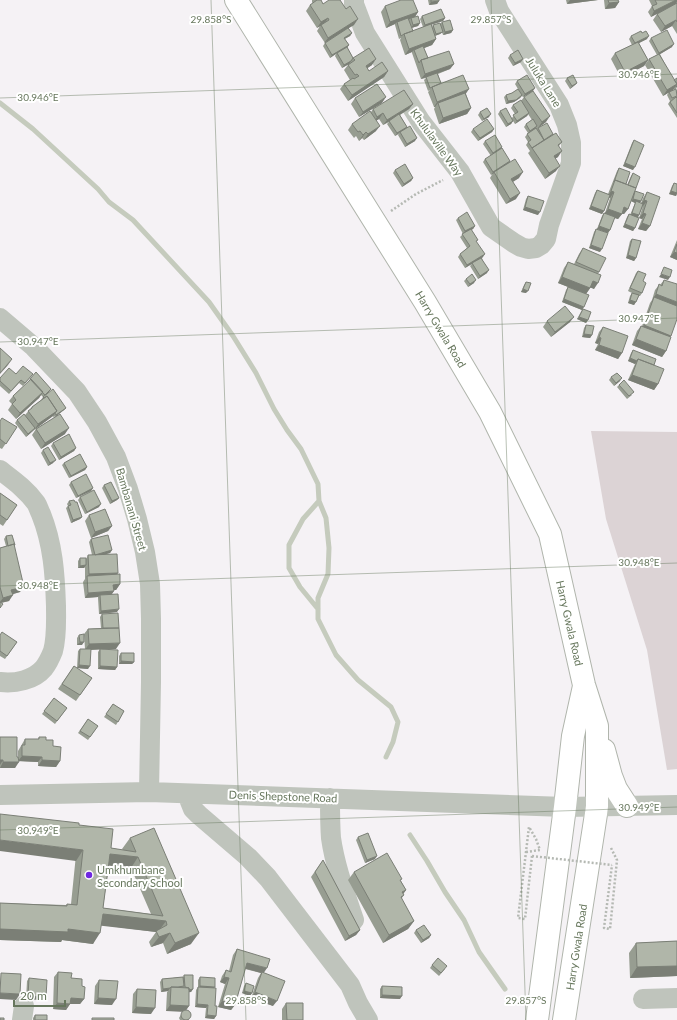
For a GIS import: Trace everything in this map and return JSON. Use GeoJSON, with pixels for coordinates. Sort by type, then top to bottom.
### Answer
{"type":"FeatureCollection","features":[{"type":"Feature","properties":{"kind":"main road","name":"Harry Gwala Road"},"geometry":{"type":"LineString","coordinates":[[236,0],[425,302],[490,412],[550,534],[584,685],[597,726],[597,806],[564,1020]]}},
{"type":"Feature","properties":{"kind":"main road","name":"Harry Gwala Road"},"geometry":{"type":"LineString","coordinates":[[537,1020],[573,736],[584,685]]}},
{"type":"Feature","properties":{"kind":"main road"},"geometry":{"type":"LineString","coordinates":[[597,726],[611,776],[616,789],[627,806]]}},
{"type":"Feature","properties":{"kind":"street","name":"Khululaville Way"},"geometry":{"type":"LineString","coordinates":[[354,0],[354,4],[365,33],[421,122],[460,172],[491,227],[514,243],[528,249],[536,248],[546,239]]}},
{"type":"Feature","properties":{"kind":"street","name":"Juluka Lane"},"geometry":{"type":"LineString","coordinates":[[495,0],[499,11],[559,104],[568,125],[572,143],[571,163],[549,225],[546,239]]}},
{"type":"Feature","properties":{"kind":"street","name":"Bambanani Street"},"geometry":{"type":"LineString","coordinates":[[0,318],[34,346],[77,392],[97,422],[116,457],[128,489],[145,552],[150,584],[151,682],[149,792]]}},
{"type":"Feature","properties":{"kind":"street"},"geometry":{"type":"LineString","coordinates":[[0,470],[20,485],[36,503],[45,524],[55,575],[56,627],[52,652],[44,668],[35,676],[21,681],[8,683],[0,682]]}},
{"type":"Feature","properties":{"kind":"street","name":"Denis Shepstone Road"},"geometry":{"type":"LineString","coordinates":[[0,795],[149,792],[597,806]]}},
{"type":"Feature","properties":{"kind":"street"},"geometry":{"type":"LineString","coordinates":[[187,794],[193,809],[248,857],[268,878],[350,985],[358,1004],[368,1020]]}},
{"type":"Feature","properties":{"kind":"street"},"geometry":{"type":"LineString","coordinates":[[330,798],[331,837],[334,853],[354,920]]}},
{"type":"Feature","properties":{"kind":"street"},"geometry":{"type":"LineString","coordinates":[[597,806],[677,805]]}},
{"type":"Feature","properties":{"kind":"street"},"geometry":{"type":"LineString","coordinates":[[643,999],[677,998]]}},
{"type":"Feature","properties":{"kind":"path"},"geometry":{"type":"LineString","coordinates":[[375,222],[416,194],[460,172]]}},
{"type":"Feature","properties":{"kind":"path"},"geometry":{"type":"LineString","coordinates":[[526,852],[540,850],[529,827],[518,918],[525,919],[532,856],[612,865],[604,928],[610,929],[617,860]]}},
{"type":"Feature","properties":{"kind":"shaded area"},"geometry":{"type":"Polygon","coordinates":[[[591,431],[677,432],[677,769],[667,770],[647,650],[606,519],[591,431]]]}},
{"type":"Feature","properties":{"kind":"building"},"geometry":{"type":"Polygon","coordinates":[[[317,0],[321,0],[323,4],[329,0],[340,0],[346,9],[350,6],[358,19],[328,38],[321,25],[329,20],[328,18],[321,22],[310,5],[317,0]]]}},
{"type":"Feature","properties":{"kind":"building"},"geometry":{"type":"Polygon","coordinates":[[[401,0],[413,0],[418,12],[390,22],[385,6],[401,0]]]}},
{"type":"Feature","properties":{"kind":"building"},"geometry":{"type":"Polygon","coordinates":[[[431,0],[439,0],[439,1],[431,2],[431,0]]]}},
{"type":"Feature","properties":{"kind":"building"},"geometry":{"type":"Polygon","coordinates":[[[608,0],[618,0],[619,2],[609,3],[608,0]]]}},
{"type":"Feature","properties":{"kind":"building"},"geometry":{"type":"Polygon","coordinates":[[[655,0],[676,0],[654,11],[652,6],[657,4],[655,0]]]}},
{"type":"Feature","properties":{"kind":"building"},"geometry":{"type":"Polygon","coordinates":[[[677,3],[677,22],[676,20],[665,26],[657,14],[677,3]]]}},
{"type":"Feature","properties":{"kind":"building"},"geometry":{"type":"Polygon","coordinates":[[[441,9],[445,18],[425,25],[422,16],[441,9]]]}},
{"type":"Feature","properties":{"kind":"building"},"geometry":{"type":"Polygon","coordinates":[[[418,16],[420,23],[413,25],[411,18],[418,16]]]}},
{"type":"Feature","properties":{"kind":"building"},"geometry":{"type":"Polygon","coordinates":[[[408,18],[413,31],[401,36],[397,22],[408,18]]]}},
{"type":"Feature","properties":{"kind":"building"},"geometry":{"type":"Polygon","coordinates":[[[450,20],[453,30],[445,32],[442,22],[450,20]]]}},
{"type":"Feature","properties":{"kind":"building"},"geometry":{"type":"Polygon","coordinates":[[[440,23],[443,32],[436,34],[433,25],[440,23]]]}},
{"type":"Feature","properties":{"kind":"building"},"geometry":{"type":"Polygon","coordinates":[[[431,24],[436,39],[409,49],[404,34],[431,24]]]}},
{"type":"Feature","properties":{"kind":"building"},"geometry":{"type":"Polygon","coordinates":[[[348,28],[352,33],[344,38],[349,45],[332,55],[325,43],[348,28]]]}},
{"type":"Feature","properties":{"kind":"building"},"geometry":{"type":"Polygon","coordinates":[[[667,30],[674,44],[659,53],[651,38],[667,30]]]}},
{"type":"Feature","properties":{"kind":"building"},"geometry":{"type":"Polygon","coordinates":[[[641,31],[642,33],[646,31],[649,36],[635,43],[631,36],[641,31]]]}},
{"type":"Feature","properties":{"kind":"building"},"geometry":{"type":"Polygon","coordinates":[[[638,42],[648,60],[625,72],[615,53],[638,42]]]}},
{"type":"Feature","properties":{"kind":"building"},"geometry":{"type":"Polygon","coordinates":[[[423,46],[428,58],[421,60],[419,63],[414,50],[423,46]]]}},
{"type":"Feature","properties":{"kind":"building"},"geometry":{"type":"Polygon","coordinates":[[[347,47],[353,58],[344,65],[337,53],[347,47]]]}},
{"type":"Feature","properties":{"kind":"building"},"geometry":{"type":"Polygon","coordinates":[[[369,48],[376,59],[366,66],[369,71],[382,62],[388,71],[352,95],[344,84],[359,76],[357,74],[355,75],[348,65],[355,60],[353,58],[369,48]]]}},
{"type":"Feature","properties":{"kind":"building"},"geometry":{"type":"Polygon","coordinates":[[[518,50],[523,59],[515,63],[510,55],[518,50]]]}},
{"type":"Feature","properties":{"kind":"building"},"geometry":{"type":"Polygon","coordinates":[[[449,51],[454,64],[425,74],[421,60],[449,51]]]}},
{"type":"Feature","properties":{"kind":"building"},"geometry":{"type":"Polygon","coordinates":[[[659,54],[677,84],[667,90],[649,59],[659,54]]]}},
{"type":"Feature","properties":{"kind":"building"},"geometry":{"type":"Polygon","coordinates":[[[437,73],[441,83],[430,88],[426,77],[437,73]]]}},
{"type":"Feature","properties":{"kind":"building"},"geometry":{"type":"Polygon","coordinates":[[[463,75],[469,89],[437,102],[432,87],[463,75]]]}},
{"type":"Feature","properties":{"kind":"building"},"geometry":{"type":"Polygon","coordinates":[[[527,75],[535,88],[525,94],[517,81],[527,75]]]}},
{"type":"Feature","properties":{"kind":"building"},"geometry":{"type":"Polygon","coordinates":[[[573,75],[577,83],[572,86],[567,78],[573,75]]]}},
{"type":"Feature","properties":{"kind":"building"},"geometry":{"type":"Polygon","coordinates":[[[377,84],[386,97],[363,112],[355,98],[377,84]]]}},
{"type":"Feature","properties":{"kind":"building"},"geometry":{"type":"Polygon","coordinates":[[[518,89],[522,95],[516,100],[508,101],[506,95],[518,89]]]}},
{"type":"Feature","properties":{"kind":"building"},"geometry":{"type":"Polygon","coordinates":[[[676,89],[677,96],[672,98],[669,92],[676,89]]]}},
{"type":"Feature","properties":{"kind":"building"},"geometry":{"type":"Polygon","coordinates":[[[404,90],[413,104],[387,120],[383,113],[377,117],[373,109],[404,90]]]}},
{"type":"Feature","properties":{"kind":"building"},"geometry":{"type":"Polygon","coordinates":[[[533,91],[550,116],[542,122],[524,97],[533,91]]]}},
{"type":"Feature","properties":{"kind":"building"},"geometry":{"type":"Polygon","coordinates":[[[465,93],[471,108],[443,118],[438,103],[465,93]]]}},
{"type":"Feature","properties":{"kind":"building"},"geometry":{"type":"Polygon","coordinates":[[[676,97],[677,98],[677,113],[670,102],[676,97]]]}},
{"type":"Feature","properties":{"kind":"building"},"geometry":{"type":"Polygon","coordinates":[[[521,100],[529,113],[517,121],[513,115],[518,112],[513,105],[521,100]]]}},
{"type":"Feature","properties":{"kind":"building"},"geometry":{"type":"Polygon","coordinates":[[[487,108],[491,114],[484,119],[480,112],[487,108]]]}},
{"type":"Feature","properties":{"kind":"building"},"geometry":{"type":"Polygon","coordinates":[[[506,108],[513,121],[508,124],[500,111],[506,108]]]}},
{"type":"Feature","properties":{"kind":"building"},"geometry":{"type":"Polygon","coordinates":[[[370,111],[380,126],[368,134],[366,132],[363,135],[360,131],[358,132],[352,124],[370,111]]]}},
{"type":"Feature","properties":{"kind":"building"},"geometry":{"type":"Polygon","coordinates":[[[399,114],[407,127],[397,133],[389,121],[399,114]]]}},
{"type":"Feature","properties":{"kind":"building"},"geometry":{"type":"Polygon","coordinates":[[[487,119],[494,129],[480,138],[473,129],[487,119]]]}},
{"type":"Feature","properties":{"kind":"building"},"geometry":{"type":"Polygon","coordinates":[[[533,119],[537,126],[530,131],[526,124],[533,119]]]}},
{"type":"Feature","properties":{"kind":"building"},"geometry":{"type":"Polygon","coordinates":[[[547,123],[553,134],[544,140],[538,128],[547,123]]]}},
{"type":"Feature","properties":{"kind":"building"},"geometry":{"type":"Polygon","coordinates":[[[410,126],[417,138],[407,144],[400,132],[410,126]]]}},
{"type":"Feature","properties":{"kind":"building"},"geometry":{"type":"Polygon","coordinates":[[[536,128],[544,140],[532,148],[528,142],[531,140],[527,134],[536,128]]]}},
{"type":"Feature","properties":{"kind":"building"},"geometry":{"type":"Polygon","coordinates":[[[556,133],[562,142],[558,145],[562,151],[554,156],[560,166],[549,173],[532,148],[556,133]]]}},
{"type":"Feature","properties":{"kind":"building"},"geometry":{"type":"Polygon","coordinates":[[[495,135],[502,147],[493,153],[485,141],[495,135]]]}},
{"type":"Feature","properties":{"kind":"building"},"geometry":{"type":"Polygon","coordinates":[[[634,140],[644,145],[635,167],[625,163],[634,140]]]}},
{"type":"Feature","properties":{"kind":"building"},"geometry":{"type":"Polygon","coordinates":[[[502,148],[510,161],[493,172],[485,159],[502,148]]]}},
{"type":"Feature","properties":{"kind":"building"},"geometry":{"type":"Polygon","coordinates":[[[515,159],[523,172],[511,179],[520,193],[510,199],[494,172],[515,159]]]}},
{"type":"Feature","properties":{"kind":"building"},"geometry":{"type":"Polygon","coordinates":[[[405,164],[413,178],[404,184],[395,170],[405,164]]]}},
{"type":"Feature","properties":{"kind":"building"},"geometry":{"type":"Polygon","coordinates":[[[619,168],[630,172],[626,184],[615,180],[614,182],[619,168]]]}},
{"type":"Feature","properties":{"kind":"building"},"geometry":{"type":"Polygon","coordinates":[[[633,173],[640,177],[636,188],[628,185],[633,173]]]}},
{"type":"Feature","properties":{"kind":"building"},"geometry":{"type":"Polygon","coordinates":[[[615,180],[636,188],[628,209],[624,207],[622,214],[608,209],[614,192],[611,191],[615,180]]]}},
{"type":"Feature","properties":{"kind":"building"},"geometry":{"type":"Polygon","coordinates":[[[674,183],[677,184],[677,193],[671,191],[674,183]]]}},
{"type":"Feature","properties":{"kind":"building"},"geometry":{"type":"Polygon","coordinates":[[[597,190],[610,195],[604,211],[591,206],[597,190]]]}},
{"type":"Feature","properties":{"kind":"building"},"geometry":{"type":"Polygon","coordinates":[[[635,191],[644,194],[641,201],[633,199],[635,191]]]}},
{"type":"Feature","properties":{"kind":"building"},"geometry":{"type":"Polygon","coordinates":[[[647,192],[660,197],[650,226],[642,223],[646,214],[643,213],[647,201],[644,200],[647,192]]]}},
{"type":"Feature","properties":{"kind":"building"},"geometry":{"type":"Polygon","coordinates":[[[528,196],[544,201],[540,212],[525,207],[528,196]]]}},
{"type":"Feature","properties":{"kind":"building"},"geometry":{"type":"Polygon","coordinates":[[[636,201],[643,204],[639,215],[632,213],[636,201]]]}},
{"type":"Feature","properties":{"kind":"building"},"geometry":{"type":"Polygon","coordinates":[[[467,212],[475,226],[465,231],[458,218],[467,212]]]}},
{"type":"Feature","properties":{"kind":"building"},"geometry":{"type":"Polygon","coordinates":[[[604,213],[615,217],[610,230],[599,226],[604,213]]]}},
{"type":"Feature","properties":{"kind":"building"},"geometry":{"type":"Polygon","coordinates":[[[629,214],[639,218],[635,228],[625,224],[629,214]]]}},
{"type":"Feature","properties":{"kind":"building"},"geometry":{"type":"Polygon","coordinates":[[[471,229],[478,240],[476,241],[485,254],[467,265],[460,254],[470,246],[462,234],[471,229]]]}},
{"type":"Feature","properties":{"kind":"building"},"geometry":{"type":"Polygon","coordinates":[[[596,229],[608,233],[602,249],[591,245],[596,229]]]}},
{"type":"Feature","properties":{"kind":"building"},"geometry":{"type":"Polygon","coordinates":[[[632,239],[641,241],[636,258],[628,255],[632,239]]]}},
{"type":"Feature","properties":{"kind":"building"},"geometry":{"type":"Polygon","coordinates":[[[677,244],[677,253],[674,252],[677,244]]]}},
{"type":"Feature","properties":{"kind":"building"},"geometry":{"type":"Polygon","coordinates":[[[583,248],[606,258],[599,272],[576,262],[583,248]]]}},
{"type":"Feature","properties":{"kind":"building"},"geometry":{"type":"Polygon","coordinates":[[[481,258],[489,270],[480,276],[472,263],[481,258]]]}},
{"type":"Feature","properties":{"kind":"building"},"geometry":{"type":"Polygon","coordinates":[[[568,262],[601,275],[598,283],[593,281],[590,288],[562,277],[568,262]]]}},
{"type":"Feature","properties":{"kind":"building"},"geometry":{"type":"Polygon","coordinates":[[[664,267],[672,270],[670,277],[661,274],[664,267]]]}},
{"type":"Feature","properties":{"kind":"building"},"geometry":{"type":"Polygon","coordinates":[[[638,271],[646,274],[643,281],[646,283],[642,293],[630,288],[638,271]]]}},
{"type":"Feature","properties":{"kind":"building"},"geometry":{"type":"Polygon","coordinates":[[[472,274],[476,280],[470,284],[466,279],[472,274]]]}},
{"type":"Feature","properties":{"kind":"building"},"geometry":{"type":"Polygon","coordinates":[[[664,280],[677,284],[677,302],[656,294],[659,284],[662,286],[664,280]]]}},
{"type":"Feature","properties":{"kind":"building"},"geometry":{"type":"Polygon","coordinates":[[[526,282],[531,283],[528,291],[523,289],[526,282]]]}},
{"type":"Feature","properties":{"kind":"building"},"geometry":{"type":"Polygon","coordinates":[[[568,287],[589,295],[584,307],[564,299],[568,287]]]}},
{"type":"Feature","properties":{"kind":"building"},"geometry":{"type":"Polygon","coordinates":[[[632,293],[639,295],[636,302],[630,300],[632,293]]]}},
{"type":"Feature","properties":{"kind":"building"},"geometry":{"type":"Polygon","coordinates":[[[654,297],[677,306],[677,319],[671,336],[644,325],[654,297]]]}},
{"type":"Feature","properties":{"kind":"building"},"geometry":{"type":"Polygon","coordinates":[[[565,306],[574,317],[555,332],[547,321],[565,306]]]}},
{"type":"Feature","properties":{"kind":"building"},"geometry":{"type":"Polygon","coordinates":[[[583,309],[591,312],[588,320],[579,317],[583,309]]]}},
{"type":"Feature","properties":{"kind":"building"},"geometry":{"type":"Polygon","coordinates":[[[586,325],[594,326],[592,335],[584,334],[586,325]]]}},
{"type":"Feature","properties":{"kind":"building"},"geometry":{"type":"Polygon","coordinates":[[[641,326],[671,337],[666,351],[636,339],[641,326]]]}},
{"type":"Feature","properties":{"kind":"building"},"geometry":{"type":"Polygon","coordinates":[[[603,327],[628,336],[622,353],[599,345],[601,338],[599,337],[603,327]]]}},
{"type":"Feature","properties":{"kind":"building"},"geometry":{"type":"Polygon","coordinates":[[[0,348],[12,359],[0,373],[0,348]]]}},
{"type":"Feature","properties":{"kind":"building"},"geometry":{"type":"Polygon","coordinates":[[[633,350],[656,359],[654,365],[638,359],[637,361],[630,358],[633,350]]]}},
{"type":"Feature","properties":{"kind":"building"},"geometry":{"type":"Polygon","coordinates":[[[638,359],[664,369],[658,384],[632,375],[638,359]]]}},
{"type":"Feature","properties":{"kind":"building"},"geometry":{"type":"Polygon","coordinates":[[[23,366],[33,374],[25,383],[21,380],[11,391],[0,381],[0,378],[9,368],[16,374],[23,366]]]}},
{"type":"Feature","properties":{"kind":"building"},"geometry":{"type":"Polygon","coordinates":[[[36,372],[51,389],[45,395],[30,379],[36,372]]]}},
{"type":"Feature","properties":{"kind":"building"},"geometry":{"type":"Polygon","coordinates":[[[617,373],[622,378],[616,383],[611,377],[617,373]]]}},
{"type":"Feature","properties":{"kind":"building"},"geometry":{"type":"Polygon","coordinates":[[[31,379],[43,392],[20,413],[12,404],[16,400],[13,396],[31,379]]]}},
{"type":"Feature","properties":{"kind":"building"},"geometry":{"type":"Polygon","coordinates":[[[624,380],[634,392],[629,396],[619,385],[624,380]]]}},
{"type":"Feature","properties":{"kind":"building"},"geometry":{"type":"Polygon","coordinates":[[[53,389],[66,408],[56,415],[55,413],[57,411],[47,396],[44,398],[43,397],[53,389]]]}},
{"type":"Feature","properties":{"kind":"building"},"geometry":{"type":"Polygon","coordinates":[[[47,396],[57,411],[38,424],[28,411],[47,396]]]}},
{"type":"Feature","properties":{"kind":"building"},"geometry":{"type":"Polygon","coordinates":[[[24,414],[35,428],[28,434],[17,420],[24,414]]]}},
{"type":"Feature","properties":{"kind":"building"},"geometry":{"type":"Polygon","coordinates":[[[60,414],[69,428],[45,443],[36,429],[60,414]]]}},
{"type":"Feature","properties":{"kind":"building"},"geometry":{"type":"Polygon","coordinates":[[[2,418],[17,427],[6,444],[0,439],[0,421],[2,418]]]}},
{"type":"Feature","properties":{"kind":"building"},"geometry":{"type":"Polygon","coordinates":[[[69,434],[76,448],[61,457],[53,443],[69,434]]]}},
{"type":"Feature","properties":{"kind":"building"},"geometry":{"type":"Polygon","coordinates":[[[48,447],[56,460],[50,463],[43,450],[48,447]]]}},
{"type":"Feature","properties":{"kind":"building"},"geometry":{"type":"Polygon","coordinates":[[[80,454],[87,467],[71,476],[64,463],[80,454]]]}},
{"type":"Feature","properties":{"kind":"building"},"geometry":{"type":"Polygon","coordinates":[[[86,474],[93,488],[78,496],[71,482],[86,474]]]}},
{"type":"Feature","properties":{"kind":"building"},"geometry":{"type":"Polygon","coordinates":[[[111,482],[119,498],[112,501],[104,485],[111,482]]]}},
{"type":"Feature","properties":{"kind":"building"},"geometry":{"type":"Polygon","coordinates":[[[94,490],[101,504],[87,512],[80,497],[94,490]]]}},
{"type":"Feature","properties":{"kind":"building"},"geometry":{"type":"Polygon","coordinates":[[[0,493],[17,505],[7,520],[0,515],[0,493]]]}},
{"type":"Feature","properties":{"kind":"building"},"geometry":{"type":"Polygon","coordinates":[[[74,500],[77,502],[82,517],[73,520],[68,506],[71,505],[69,501],[74,500]]]}},
{"type":"Feature","properties":{"kind":"building"},"geometry":{"type":"Polygon","coordinates":[[[105,509],[112,526],[95,532],[89,515],[105,509]]]}},
{"type":"Feature","properties":{"kind":"building"},"geometry":{"type":"Polygon","coordinates":[[[12,535],[15,545],[8,546],[6,536],[12,535]]]}},
{"type":"Feature","properties":{"kind":"building"},"geometry":{"type":"Polygon","coordinates":[[[108,535],[112,550],[95,555],[91,539],[108,535]]]}},
{"type":"Feature","properties":{"kind":"building"},"geometry":{"type":"Polygon","coordinates":[[[14,544],[24,587],[11,590],[13,595],[3,598],[0,587],[0,548],[14,544]]]}},
{"type":"Feature","properties":{"kind":"building"},"geometry":{"type":"Polygon","coordinates":[[[117,554],[118,573],[89,574],[88,555],[117,554]]]}},
{"type":"Feature","properties":{"kind":"building"},"geometry":{"type":"Polygon","coordinates":[[[80,558],[86,558],[86,565],[80,566],[80,558]]]}},
{"type":"Feature","properties":{"kind":"building"},"geometry":{"type":"Polygon","coordinates":[[[120,574],[120,584],[113,585],[114,591],[88,593],[87,576],[120,574]]]}},
{"type":"Feature","properties":{"kind":"building"},"geometry":{"type":"Polygon","coordinates":[[[118,594],[119,609],[101,611],[100,595],[118,594]]]}},
{"type":"Feature","properties":{"kind":"building"},"geometry":{"type":"Polygon","coordinates":[[[118,613],[119,628],[103,628],[102,614],[118,613]]]}},
{"type":"Feature","properties":{"kind":"building"},"geometry":{"type":"Polygon","coordinates":[[[119,628],[120,643],[89,644],[88,629],[119,628]]]}},
{"type":"Feature","properties":{"kind":"building"},"geometry":{"type":"Polygon","coordinates":[[[2,632],[17,642],[7,656],[0,651],[0,635],[2,632]]]}},
{"type":"Feature","properties":{"kind":"building"},"geometry":{"type":"Polygon","coordinates":[[[84,634],[84,642],[80,642],[79,635],[84,634]]]}},
{"type":"Feature","properties":{"kind":"building"},"geometry":{"type":"Polygon","coordinates":[[[80,649],[91,649],[90,666],[79,665],[80,649]]]}},
{"type":"Feature","properties":{"kind":"building"},"geometry":{"type":"Polygon","coordinates":[[[100,649],[118,650],[117,667],[100,666],[100,649]]]}},
{"type":"Feature","properties":{"kind":"building"},"geometry":{"type":"Polygon","coordinates":[[[121,653],[134,653],[134,662],[121,661],[121,653]]]}},
{"type":"Feature","properties":{"kind":"building"},"geometry":{"type":"Polygon","coordinates":[[[74,666],[92,678],[80,695],[62,684],[74,666]]]}},
{"type":"Feature","properties":{"kind":"building"},"geometry":{"type":"Polygon","coordinates":[[[54,698],[67,708],[57,721],[44,711],[54,698]]]}},
{"type":"Feature","properties":{"kind":"building"},"geometry":{"type":"Polygon","coordinates":[[[113,704],[124,711],[118,722],[106,714],[113,704]]]}},
{"type":"Feature","properties":{"kind":"building"},"geometry":{"type":"Polygon","coordinates":[[[88,719],[98,726],[90,737],[80,731],[88,719]]]}},
{"type":"Feature","properties":{"kind":"building"},"geometry":{"type":"Polygon","coordinates":[[[0,737],[17,737],[17,757],[19,762],[3,762],[3,760],[0,760],[0,737]]]}},
{"type":"Feature","properties":{"kind":"building"},"geometry":{"type":"Polygon","coordinates":[[[39,737],[46,737],[46,740],[53,740],[53,746],[61,747],[60,761],[42,760],[42,757],[22,756],[22,745],[25,745],[25,739],[39,739],[39,737]]]}},
{"type":"Feature","properties":{"kind":"building"},"geometry":{"type":"Polygon","coordinates":[[[0,814],[79,823],[79,825],[113,829],[111,848],[136,852],[130,838],[154,828],[199,933],[175,943],[170,933],[159,937],[156,931],[167,925],[166,921],[103,914],[100,933],[68,929],[68,932],[0,929],[0,903],[67,906],[67,904],[77,905],[83,850],[0,840],[0,814]],[[110,854],[103,908],[163,916],[138,857],[110,854]]]}},
{"type":"Feature","properties":{"kind":"building"},"geometry":{"type":"Polygon","coordinates":[[[368,833],[377,856],[367,860],[358,837],[368,833]]]}},
{"type":"Feature","properties":{"kind":"building"},"geometry":{"type":"Polygon","coordinates":[[[387,853],[402,879],[400,880],[406,890],[402,892],[404,895],[401,897],[414,921],[389,935],[354,872],[387,853]]]}},
{"type":"Feature","properties":{"kind":"building"},"geometry":{"type":"Polygon","coordinates":[[[323,860],[360,930],[349,936],[315,872],[323,860]]]}},
{"type":"Feature","properties":{"kind":"building"},"geometry":{"type":"Polygon","coordinates":[[[424,925],[431,935],[423,940],[416,930],[424,925]]]}},
{"type":"Feature","properties":{"kind":"building"},"geometry":{"type":"Polygon","coordinates":[[[677,941],[677,966],[637,967],[636,943],[677,941]]]}},
{"type":"Feature","properties":{"kind":"building"},"geometry":{"type":"Polygon","coordinates":[[[237,949],[270,959],[267,968],[247,963],[235,1005],[222,1001],[229,978],[224,977],[226,970],[231,972],[237,949]]]}},
{"type":"Feature","properties":{"kind":"building"},"geometry":{"type":"Polygon","coordinates":[[[438,958],[447,966],[441,973],[432,965],[438,958]]]}},
{"type":"Feature","properties":{"kind":"building"},"geometry":{"type":"Polygon","coordinates":[[[58,972],[72,973],[71,978],[82,979],[82,986],[85,987],[84,999],[71,998],[70,1004],[57,1003],[58,972]]]}},
{"type":"Feature","properties":{"kind":"building"},"geometry":{"type":"Polygon","coordinates":[[[262,972],[285,981],[277,1001],[255,992],[262,972]]]}},
{"type":"Feature","properties":{"kind":"building"},"geometry":{"type":"Polygon","coordinates":[[[1,973],[21,974],[20,994],[0,993],[1,973]]]}},
{"type":"Feature","properties":{"kind":"building"},"geometry":{"type":"Polygon","coordinates":[[[184,975],[193,975],[193,989],[189,990],[189,988],[185,987],[184,975]]]}},
{"type":"Feature","properties":{"kind":"building"},"geometry":{"type":"Polygon","coordinates":[[[183,977],[184,986],[163,989],[162,979],[183,977]]]}},
{"type":"Feature","properties":{"kind":"building"},"geometry":{"type":"Polygon","coordinates":[[[200,977],[215,978],[215,987],[200,986],[200,977]]]}},
{"type":"Feature","properties":{"kind":"building"},"geometry":{"type":"Polygon","coordinates":[[[29,978],[47,980],[46,997],[28,996],[29,978]]]}},
{"type":"Feature","properties":{"kind":"building"},"geometry":{"type":"Polygon","coordinates":[[[99,980],[118,981],[116,999],[98,998],[99,980]]]}},
{"type":"Feature","properties":{"kind":"building"},"geometry":{"type":"Polygon","coordinates":[[[246,983],[254,986],[252,993],[244,991],[246,983]]]}},
{"type":"Feature","properties":{"kind":"building"},"geometry":{"type":"Polygon","coordinates":[[[382,986],[402,987],[402,996],[382,995],[382,986]]]}},
{"type":"Feature","properties":{"kind":"building"},"geometry":{"type":"Polygon","coordinates":[[[171,987],[189,988],[189,1006],[170,1005],[171,987]]]}},
{"type":"Feature","properties":{"kind":"building"},"geometry":{"type":"Polygon","coordinates":[[[198,987],[216,988],[216,1016],[207,1015],[208,1005],[197,1004],[198,987]]]}},
{"type":"Feature","properties":{"kind":"building"},"geometry":{"type":"Polygon","coordinates":[[[137,989],[156,990],[155,1008],[136,1007],[137,989]]]}},
{"type":"Feature","properties":{"kind":"building"},"geometry":{"type":"Polygon","coordinates":[[[286,1003],[303,1003],[303,1020],[287,1020],[286,1003]]]}},
{"type":"Feature","properties":{"kind":"building"},"geometry":{"type":"Polygon","coordinates":[[[186,1010],[191,1015],[186,1020],[181,1015],[186,1010]]]}},
{"type":"Feature","properties":{"kind":"building"},"geometry":{"type":"Polygon","coordinates":[[[35,1015],[47,1015],[47,1020],[35,1020],[35,1015]]]}},
{"type":"Feature","properties":{"kind":"building"},"geometry":{"type":"Polygon","coordinates":[[[92,1018],[114,1018],[114,1020],[92,1020],[92,1018]]]}},
{"type":"Feature","properties":{"kind":"waterway"},"geometry":{"type":"LineString","coordinates":[[0,103],[33,129],[98,189],[109,202],[133,220],[209,302],[233,336],[256,373],[274,409],[301,449],[318,484],[319,501],[326,518],[329,548],[328,574],[318,598],[318,619],[336,655],[358,680],[391,707],[398,722],[393,742],[386,757]]}},
{"type":"Feature","properties":{"kind":"waterway"},"geometry":{"type":"LineString","coordinates":[[318,609],[300,587],[289,568],[289,545],[303,519],[319,501]]}},
{"type":"Feature","properties":{"kind":"waterway"},"geometry":{"type":"LineString","coordinates":[[410,835],[464,920],[479,952],[505,989]]}},
{"type":"Feature","properties":{"kind":"place","name":"Umkhumbane Secondary School"},"geometry":{"type":"Point","coordinates":[89,875]}}]}
